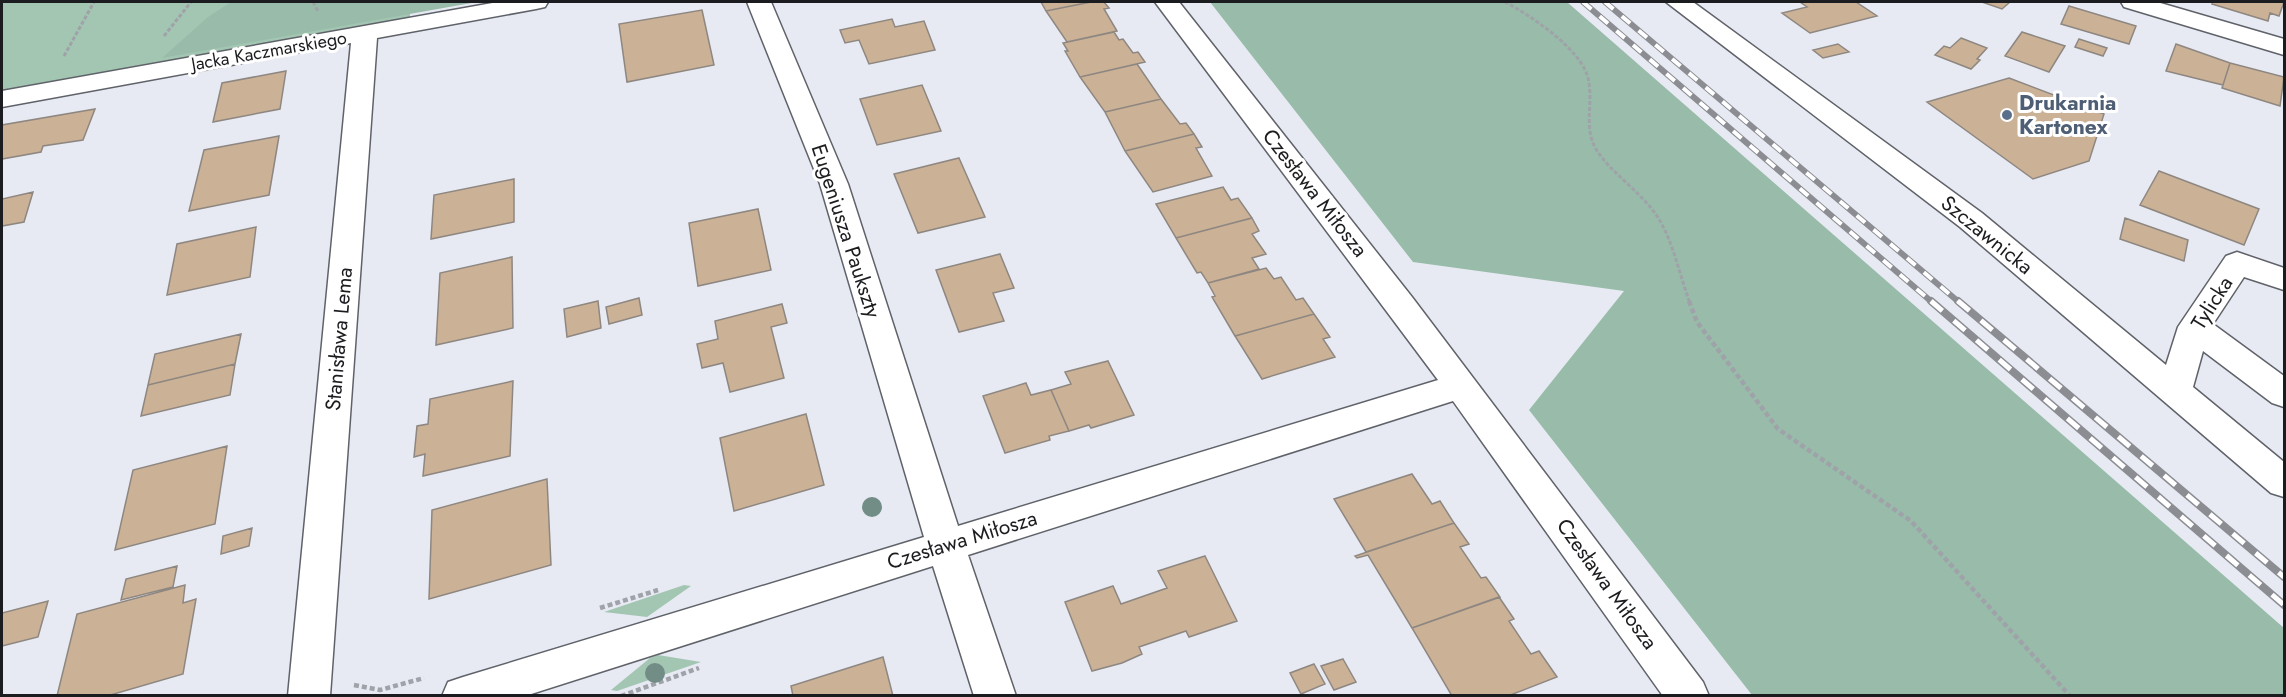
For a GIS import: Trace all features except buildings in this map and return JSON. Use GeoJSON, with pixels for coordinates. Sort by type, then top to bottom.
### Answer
{"type":"FeatureCollection","features":[{"type":"Feature","properties":{"kind":"street","name":"Jacka Kaczmarskiego"},"geometry":{"type":"LineString","coordinates":[[2,99],[536,2]]}},
{"type":"Feature","properties":{"kind":"street","name":"Eugeniusza Paukszty"},"geometry":{"type":"LineString","coordinates":[[759,2],[834,184],[919,466],[995,696]]}},
{"type":"Feature","properties":{"kind":"street","name":"Czesława Miłosza"},"geometry":{"type":"LineString","coordinates":[[1167,2],[1461,386],[1688,696]]}},
{"type":"Feature","properties":{"kind":"street","name":"Szczawnicka"},"geometry":{"type":"LineString","coordinates":[[1678,2],[1971,220],[2284,483]]}},
{"type":"Feature","properties":{"kind":"street"},"geometry":{"type":"LineString","coordinates":[[2133,2],[2284,47]]}},
{"type":"Feature","properties":{"kind":"street","name":"Stanisława Lema"},"geometry":{"type":"LineString","coordinates":[[309,696],[366,33]]}},
{"type":"Feature","properties":{"kind":"street","name":"Tylicka"},"geometry":{"type":"LineString","coordinates":[[2174,392],[2194,327],[2237,263],[2284,279]]}},
{"type":"Feature","properties":{"kind":"street"},"geometry":{"type":"LineString","coordinates":[[2194,327],[2284,394]]}},
{"type":"Feature","properties":{"kind":"street","name":"Czesława Miłosza"},"geometry":{"type":"LineString","coordinates":[[447,686],[945,545],[1461,386]]}},
{"type":"Feature","properties":{"kind":"path"},"geometry":{"type":"LineString","coordinates":[[51,90],[62,60],[94,2]]}},
{"type":"Feature","properties":{"kind":"path"},"geometry":{"type":"LineString","coordinates":[[1505,2],[1526,13],[1554,35],[1588,77],[1589,136],[1598,153],[1630,184],[1660,221],[1697,322],[1778,429],[1911,521],[2070,696]]}},
{"type":"Feature","properties":{"kind":"path"},"geometry":{"type":"LineString","coordinates":[[348,681],[357,687],[378,691],[447,686]]}},
{"type":"Feature","properties":{"kind":"green space"},"geometry":{"type":"Polygon","coordinates":[[[2,2],[410,2],[410,18],[2,90],[2,2]]]}},
{"type":"Feature","properties":{"kind":"green space"},"geometry":{"type":"Polygon","coordinates":[[[231,2],[477,2],[162,58],[208,17],[231,2]]]}},
{"type":"Feature","properties":{"kind":"green space"},"geometry":{"type":"Polygon","coordinates":[[[1210,2],[1567,2],[2284,628],[2284,695],[1752,695],[1529,410],[1624,291],[1413,262],[1210,2]]]}},
{"type":"Feature","properties":{"kind":"green space"},"geometry":{"type":"Polygon","coordinates":[[[684,585],[691,586],[647,617],[604,612],[684,585]]]}},
{"type":"Feature","properties":{"kind":"green space"},"geometry":{"type":"Polygon","coordinates":[[[658,655],[701,662],[617,691],[611,690],[650,658],[658,655]]]}},
{"type":"Feature","properties":{"kind":"railway"},"geometry":{"type":"LineString","coordinates":[[1583,2],[1933,303]]}},
{"type":"Feature","properties":{"kind":"railway"},"geometry":{"type":"LineString","coordinates":[[1605,2],[1960,303]]}},
{"type":"Feature","properties":{"kind":"railway"},"geometry":{"type":"LineString","coordinates":[[1931,301],[2284,605]]}},
{"type":"Feature","properties":{"kind":"railway"},"geometry":{"type":"LineString","coordinates":[[1958,301],[2284,577]]}},
{"type":"Feature","properties":{"kind":"place","name":"Drukarnia Kartonex"},"geometry":{"type":"Point","coordinates":[2007,115]}}]}
